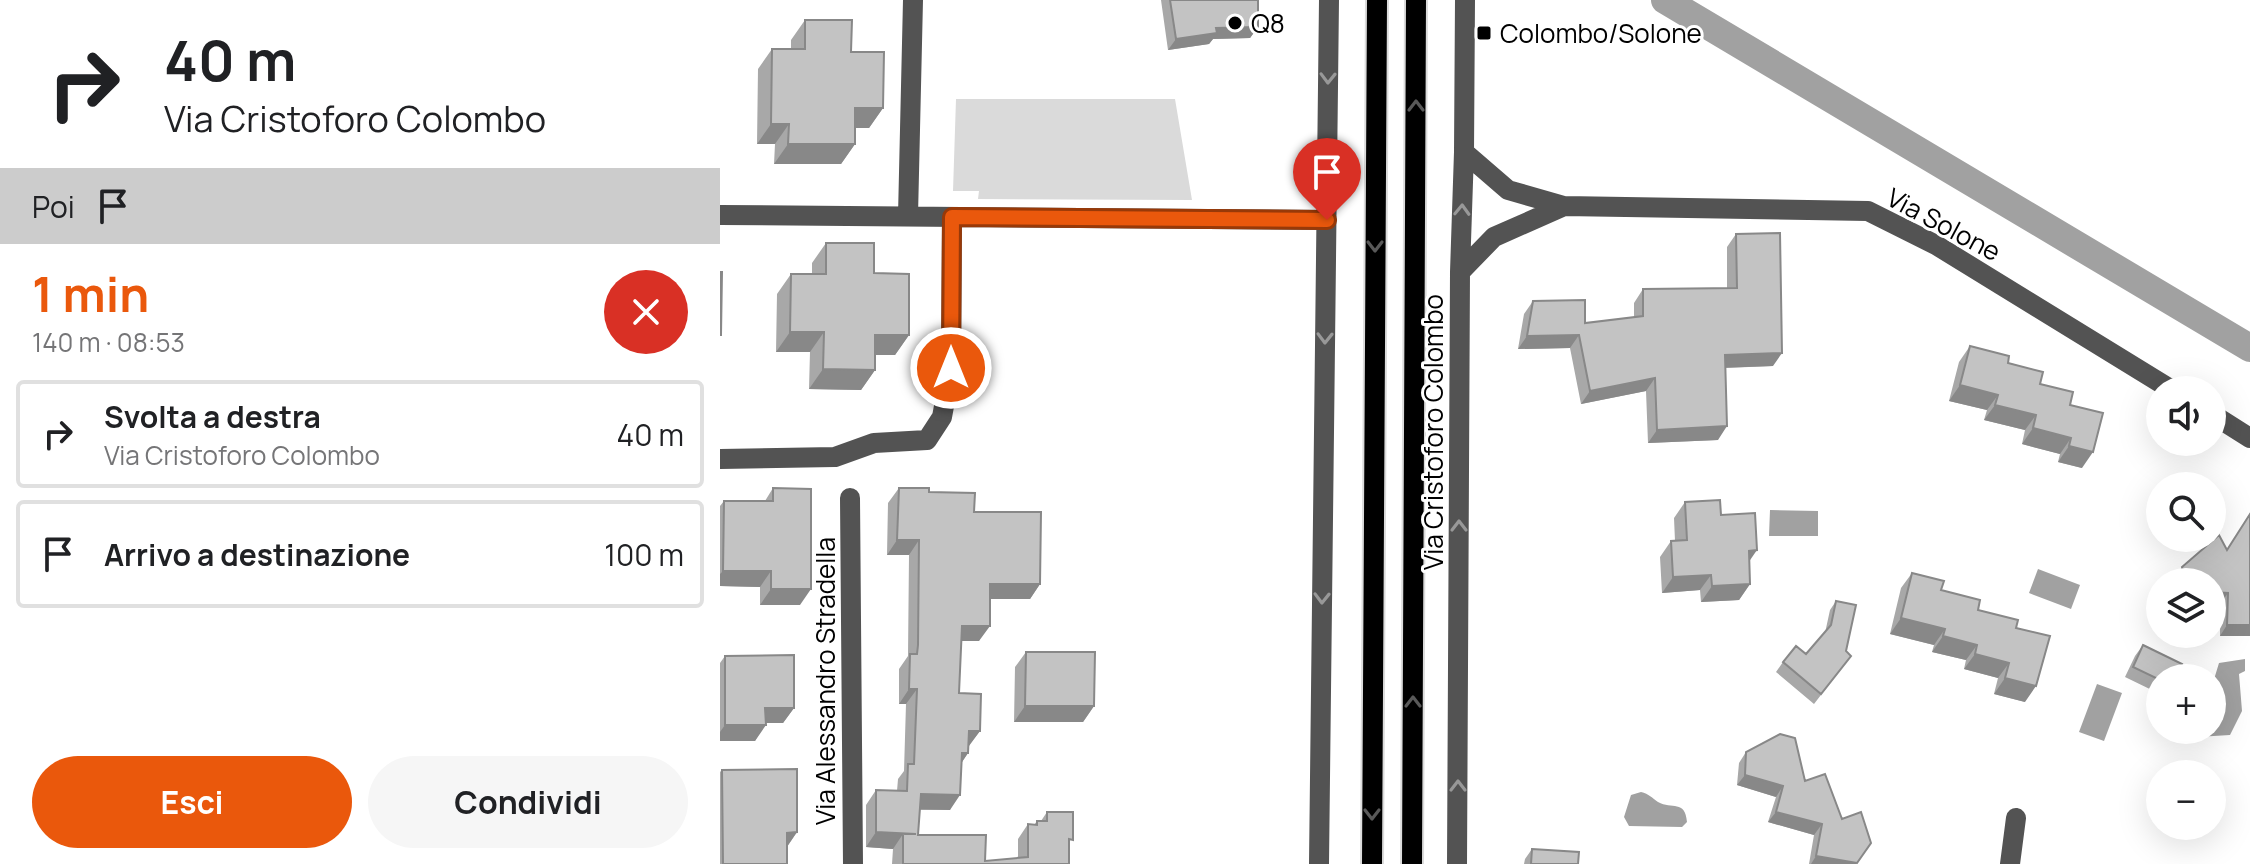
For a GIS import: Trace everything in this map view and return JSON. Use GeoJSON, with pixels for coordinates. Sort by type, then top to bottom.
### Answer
{"type":"FeatureCollection","features":[{"type":"Feature","properties":{"kind":"main road"},"geometry":{"type":"LineString","coordinates":[[1372,864],[1377,0]]}},
{"type":"Feature","properties":{"kind":"main road","name":"Via Cristoforo Colombo"},"geometry":{"type":"LineString","coordinates":[[1412,864],[1416,0]]}},
{"type":"Feature","properties":{"kind":"street"},"geometry":{"type":"LineString","coordinates":[[908,216],[913,0]]}},
{"type":"Feature","properties":{"kind":"street"},"geometry":{"type":"LineString","coordinates":[[1319,864],[1329,0]]}},
{"type":"Feature","properties":{"kind":"street","name":"Via Cristoforo Colombo"},"geometry":{"type":"LineString","coordinates":[[1457,864],[1460,272],[1465,0]]}},
{"type":"Feature","properties":{"kind":"street"},"geometry":{"type":"LineString","coordinates":[[1464,152],[1508,190],[1564,206]]}},
{"type":"Feature","properties":{"kind":"street"},"geometry":{"type":"LineString","coordinates":[[1460,272],[1494,237],[1564,206]]}},
{"type":"Feature","properties":{"kind":"street","name":"Via Solone"},"geometry":{"type":"LineString","coordinates":[[1564,206],[1868,211],[1936,245],[2149,376]]}},
{"type":"Feature","properties":{"kind":"street"},"geometry":{"type":"LineString","coordinates":[[720,215],[1327,220]]}},
{"type":"Feature","properties":{"kind":"street"},"geometry":{"type":"LineString","coordinates":[[720,459],[835,457],[874,443],[927,440],[942,417],[951,368],[952,217]]}},
{"type":"Feature","properties":{"kind":"street"},"geometry":{"type":"LineString","coordinates":[[2226,423],[2250,438]]}},
{"type":"Feature","properties":{"kind":"street","name":"Via Alessandro Stradella"},"geometry":{"type":"LineString","coordinates":[[850,498],[853,864]]}},
{"type":"Feature","properties":{"kind":"street"},"geometry":{"type":"LineString","coordinates":[[2010,864],[2016,818]]}},
{"type":"Feature","properties":{"kind":"shaded area"},"geometry":{"type":"Polygon","coordinates":[[[956,99],[1175,99],[1192,200],[978,199],[979,191],[953,191],[956,99]]]}},
{"type":"Feature","properties":{"kind":"shaded area"},"geometry":{"type":"Polygon","coordinates":[[[1770,510],[1818,511],[1818,536],[1769,536],[1770,510]]]}},
{"type":"Feature","properties":{"kind":"shaded area"},"geometry":{"type":"Polygon","coordinates":[[[2038,569],[2080,585],[2071,609],[2029,593],[2038,569]]]}},
{"type":"Feature","properties":{"kind":"shaded area"},"geometry":{"type":"Polygon","coordinates":[[[2245,659],[2245,671],[2239,674],[2242,711],[2230,735],[2226,735],[2226,664],[2219,663],[2245,659]]]}},
{"type":"Feature","properties":{"kind":"shaded area"},"geometry":{"type":"Polygon","coordinates":[[[2097,684],[2122,693],[2104,741],[2079,732],[2097,684]]]}},
{"type":"Feature","properties":{"kind":"shaded area"},"geometry":{"type":"Polygon","coordinates":[[[1641,792],[1663,804],[1681,808],[1687,822],[1682,827],[1629,826],[1624,817],[1631,795],[1641,792]]]}},
{"type":"Feature","properties":{"kind":"building"},"geometry":{"type":"Polygon","coordinates":[[[1170,0],[1258,0],[1258,27],[1216,28],[1217,33],[1176,39],[1170,0]]]}},
{"type":"Feature","properties":{"kind":"building"},"geometry":{"type":"Polygon","coordinates":[[[805,20],[852,20],[851,52],[884,52],[883,108],[855,108],[855,144],[788,144],[789,124],[771,124],[772,49],[805,49],[805,20]]]}},
{"type":"Feature","properties":{"kind":"building"},"geometry":{"type":"Polygon","coordinates":[[[1780,233],[1782,353],[1725,355],[1727,426],[1657,430],[1655,378],[1590,391],[1579,335],[1527,336],[1533,301],[1585,300],[1585,323],[1643,316],[1643,289],[1737,288],[1736,234],[1780,233]]]}},
{"type":"Feature","properties":{"kind":"building"},"geometry":{"type":"Polygon","coordinates":[[[826,243],[874,243],[874,273],[909,274],[909,335],[875,335],[875,370],[823,369],[824,332],[790,332],[791,274],[826,274],[826,243]]]}},
{"type":"Feature","properties":{"kind":"building"},"geometry":{"type":"Polygon","coordinates":[[[722,272],[721,335],[720,335],[722,272]]]}},
{"type":"Feature","properties":{"kind":"building"},"geometry":{"type":"Polygon","coordinates":[[[1970,346],[2009,356],[2008,363],[2043,372],[2040,384],[2073,392],[2070,405],[2103,413],[2093,452],[2069,446],[2071,438],[2033,428],[2036,415],[1995,405],[1998,395],[1960,385],[1970,346]]]}},
{"type":"Feature","properties":{"kind":"building"},"geometry":{"type":"Polygon","coordinates":[[[773,488],[811,489],[811,589],[771,589],[771,571],[723,571],[724,501],[773,501],[773,488]]]}},
{"type":"Feature","properties":{"kind":"building"},"geometry":{"type":"Polygon","coordinates":[[[899,488],[975,493],[974,512],[1041,512],[1040,584],[990,584],[990,626],[962,626],[959,693],[981,694],[980,731],[969,731],[968,753],[962,753],[960,795],[921,794],[918,835],[986,835],[985,861],[1028,857],[1028,824],[1047,821],[1047,812],[1073,812],[1069,864],[903,864],[903,834],[916,834],[876,832],[876,790],[907,791],[908,764],[914,764],[917,689],[909,689],[910,654],[917,654],[918,645],[919,540],[897,540],[899,488]]]}},
{"type":"Feature","properties":{"kind":"building"},"geometry":{"type":"Polygon","coordinates":[[[1720,500],[1721,515],[1755,513],[1757,550],[1749,551],[1750,584],[1712,586],[1711,575],[1673,577],[1671,541],[1687,540],[1685,502],[1720,500]]]}},
{"type":"Feature","properties":{"kind":"building"},"geometry":{"type":"Polygon","coordinates":[[[2250,514],[2250,625],[2227,625],[2226,568],[2182,567],[2199,552],[2227,550],[2250,514]]]}},
{"type":"Feature","properties":{"kind":"building"},"geometry":{"type":"Polygon","coordinates":[[[1912,573],[1944,581],[1941,590],[1980,600],[1978,610],[2018,620],[2016,628],[2050,636],[2036,686],[2005,678],[2009,663],[1975,654],[1977,645],[1943,636],[1945,629],[1901,618],[1912,573]]]}},
{"type":"Feature","properties":{"kind":"building"},"geometry":{"type":"Polygon","coordinates":[[[1836,601],[1856,605],[1846,651],[1851,656],[1821,694],[1783,662],[1796,646],[1806,654],[1831,625],[1836,601]]]}},
{"type":"Feature","properties":{"kind":"building"},"geometry":{"type":"Polygon","coordinates":[[[2143,645],[2182,664],[2146,664],[2146,673],[2133,667],[2143,645]]]}},
{"type":"Feature","properties":{"kind":"building"},"geometry":{"type":"Polygon","coordinates":[[[1026,652],[1095,652],[1094,706],[1025,706],[1026,652]]]}},
{"type":"Feature","properties":{"kind":"building"},"geometry":{"type":"Polygon","coordinates":[[[794,655],[794,708],[765,708],[766,725],[725,725],[725,656],[794,655]]]}},
{"type":"Feature","properties":{"kind":"building"},"geometry":{"type":"Polygon","coordinates":[[[1780,734],[1795,738],[1805,781],[1825,774],[1842,819],[1861,812],[1871,843],[1857,863],[1816,856],[1822,824],[1776,812],[1783,786],[1745,775],[1746,752],[1780,734]]]}},
{"type":"Feature","properties":{"kind":"building"},"geometry":{"type":"Polygon","coordinates":[[[797,769],[797,832],[787,833],[787,864],[723,864],[722,770],[797,769]]]}},
{"type":"Feature","properties":{"kind":"building"},"geometry":{"type":"Polygon","coordinates":[[[1532,849],[1579,852],[1578,864],[1531,864],[1532,849]]]}},
{"type":"Feature","properties":{"kind":"waterway"},"geometry":{"type":"LineString","coordinates":[[1665,0],[2250,348]]}},
{"type":"Feature","properties":{"kind":"place","name":"Q8"},"geometry":{"type":"Point","coordinates":[1235,23]}},
{"type":"Feature","properties":{"kind":"place","name":"Colombo/Solone"},"geometry":{"type":"Point","coordinates":[1484,33]}},
{"type":"Feature","properties":{"kind":"route"},"geometry":{"type":"LineString","coordinates":[[951,368],[952,217],[1327,220]]}}]}
